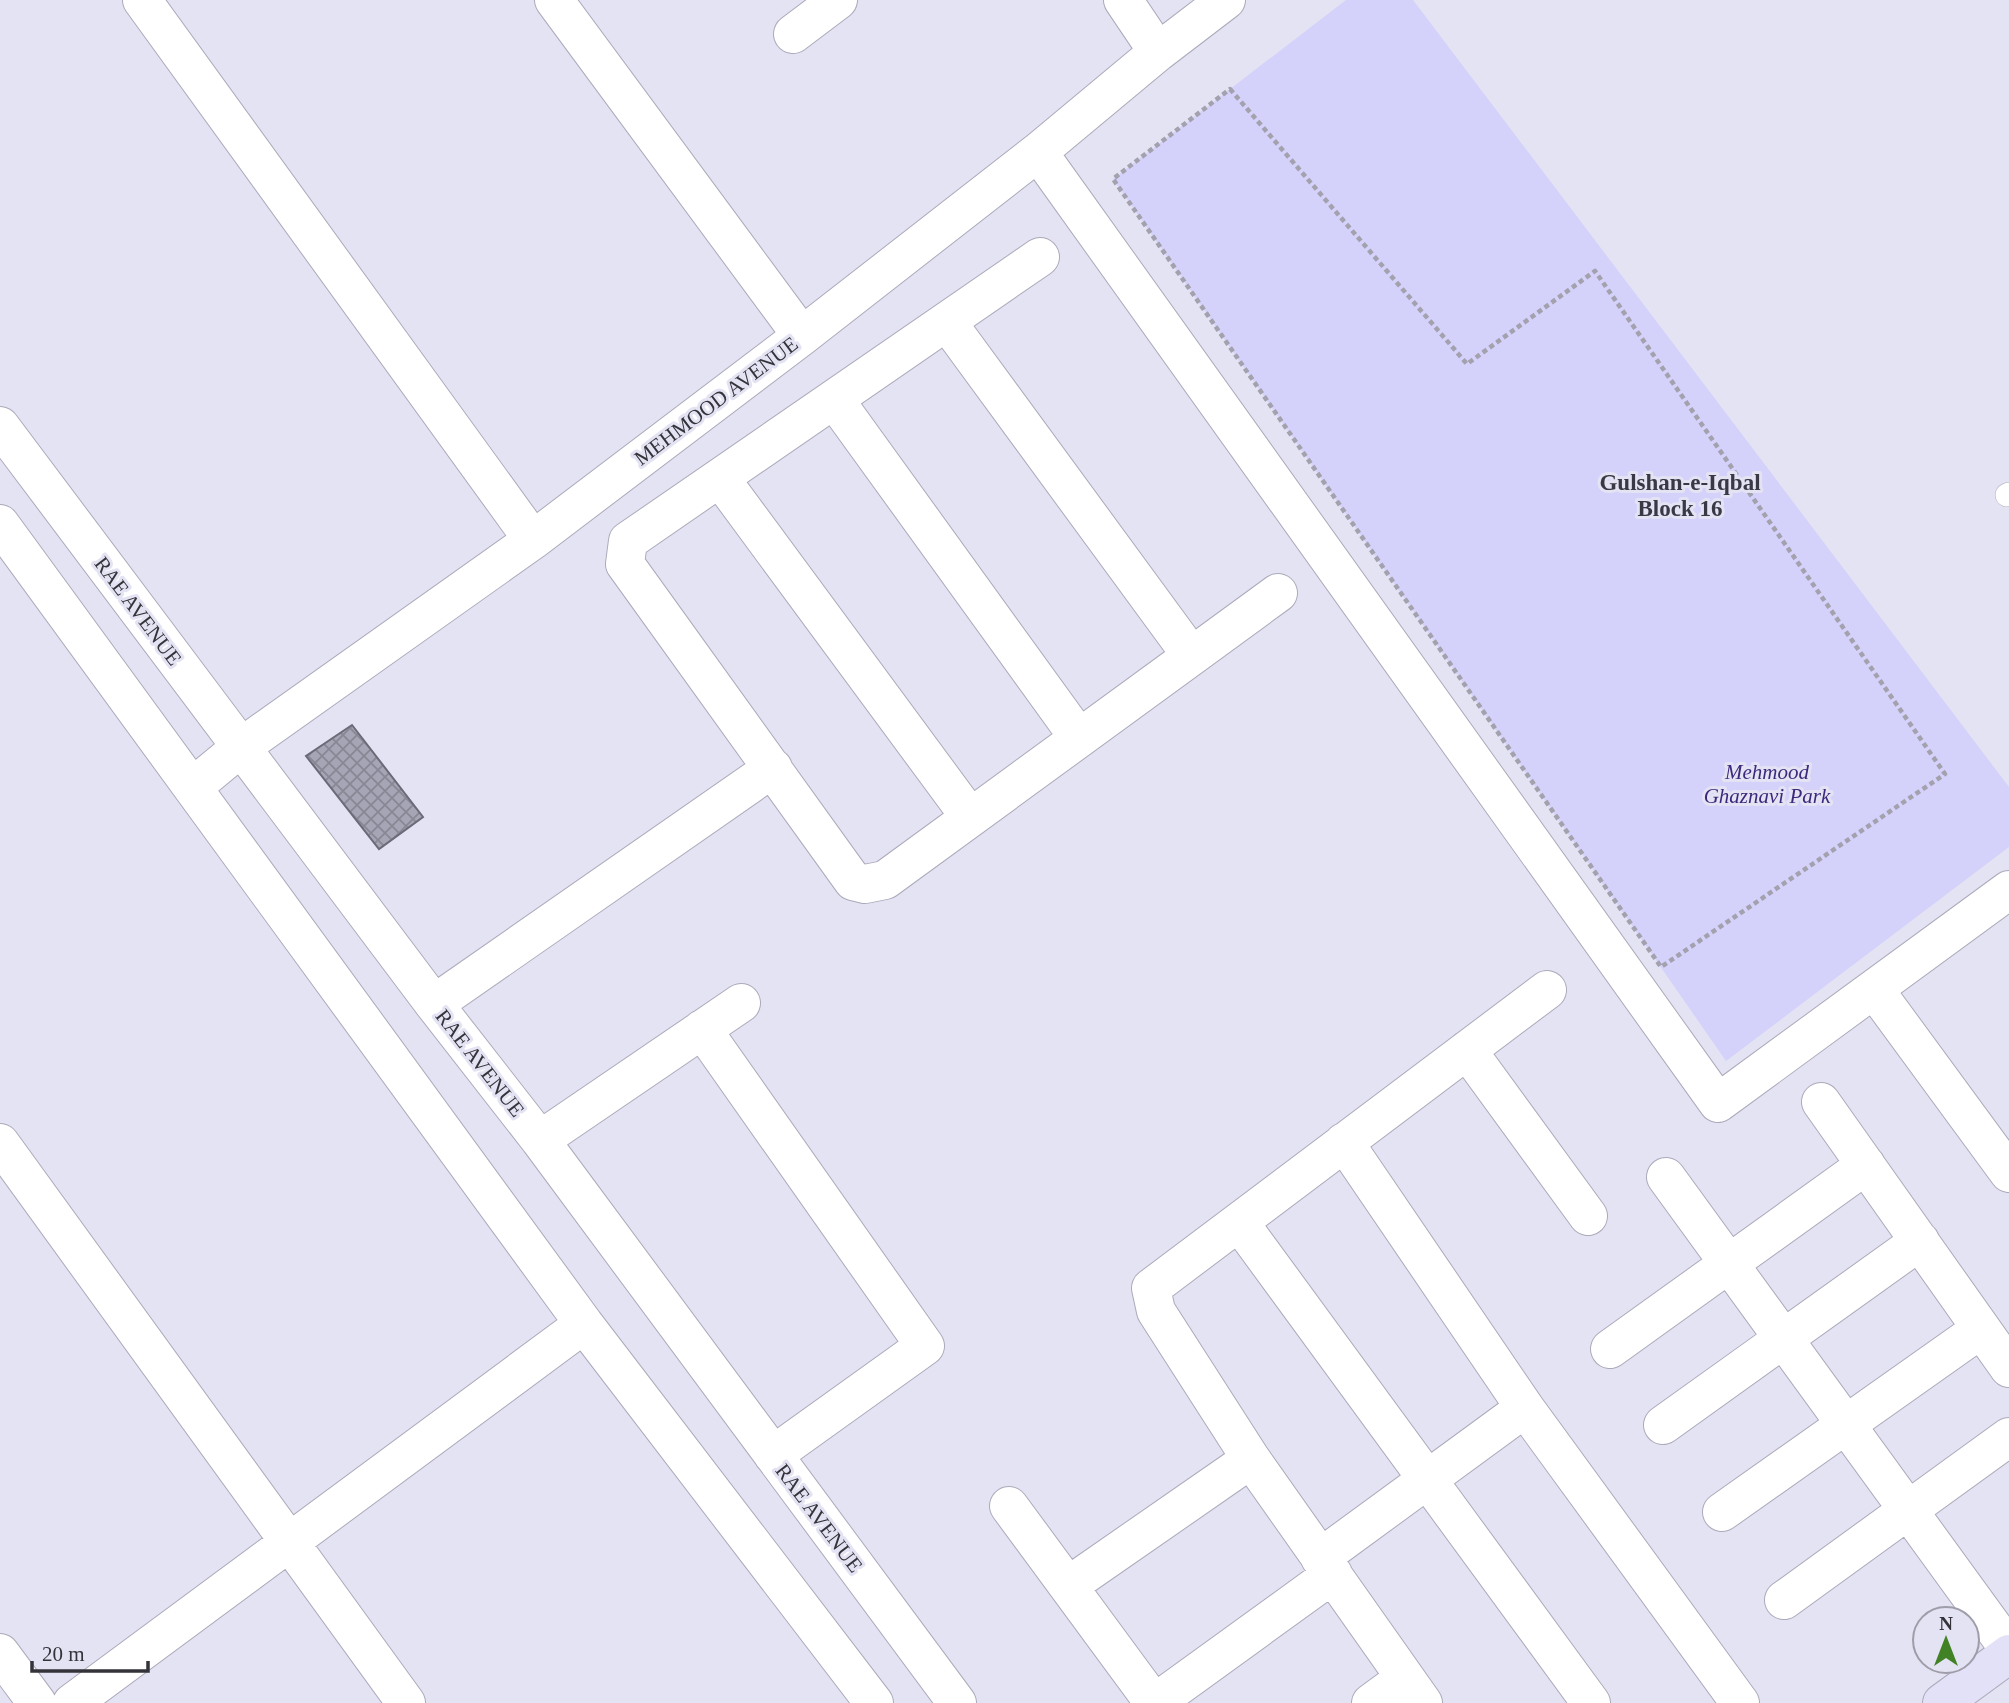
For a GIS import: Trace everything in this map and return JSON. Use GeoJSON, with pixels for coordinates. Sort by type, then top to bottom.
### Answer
{"type":"FeatureCollection","features":[{"type":"Feature","properties":{"kind":"street"},"geometry":{"type":"LineString","coordinates":[[142,0],[533,540]]}},
{"type":"Feature","properties":{"kind":"street"},"geometry":{"type":"LineString","coordinates":[[554,0],[802,336]]}},
{"type":"Feature","properties":{"kind":"street"},"geometry":{"type":"LineString","coordinates":[[793,34],[838,0]]}},
{"type":"Feature","properties":{"kind":"street"},"geometry":{"type":"LineString","coordinates":[[1123,0],[1158,52]]}},
{"type":"Feature","properties":{"kind":"street","name":"MEHMOOD AVENUE"},"geometry":{"type":"LineString","coordinates":[[194,786],[240,748],[533,540],[802,336],[1227,0]]}},
{"type":"Feature","properties":{"kind":"street"},"geometry":{"type":"LineString","coordinates":[[1038,152],[1718,1103],[2009,890]]}},
{"type":"Feature","properties":{"kind":"street"},"geometry":{"type":"LineString","coordinates":[[1040,257],[628,541],[625,564],[853,881],[866,884],[885,880],[1278,593]]}},
{"type":"Feature","properties":{"kind":"street"},"geometry":{"type":"LineString","coordinates":[[947,322],[1191,655]]}},
{"type":"Feature","properties":{"kind":"street"},"geometry":{"type":"LineString","coordinates":[[834,399],[1079,738]]}},
{"type":"Feature","properties":{"kind":"street","name":"RAE AVENUE"},"geometry":{"type":"LineString","coordinates":[[0,426],[240,748],[540,1140],[957,1703]]}},
{"type":"Feature","properties":{"kind":"street"},"geometry":{"type":"LineString","coordinates":[[720,478],[970,817]]}},
{"type":"Feature","properties":{"kind":"street"},"geometry":{"type":"LineString","coordinates":[[0,524],[194,786],[584,1324],[874,1703]]}},
{"type":"Feature","properties":{"kind":"street"},"geometry":{"type":"LineString","coordinates":[[434,1004],[773,768]]}},
{"type":"Feature","properties":{"kind":"street"},"geometry":{"type":"LineString","coordinates":[[1874,989],[2009,1173]]}},
{"type":"Feature","properties":{"kind":"street"},"geometry":{"type":"LineString","coordinates":[[1371,1703],[1414,1691],[1251,1458],[1156,1311],[1151,1288],[1547,990]]}},
{"type":"Feature","properties":{"kind":"street"},"geometry":{"type":"LineString","coordinates":[[540,1140],[741,1003]]}},
{"type":"Feature","properties":{"kind":"street"},"geometry":{"type":"LineString","coordinates":[[702,1029],[925,1346],[773,1455]]}},
{"type":"Feature","properties":{"kind":"street"},"geometry":{"type":"LineString","coordinates":[[1467,1050],[1588,1216]]}},
{"type":"Feature","properties":{"kind":"street"},"geometry":{"type":"LineString","coordinates":[[1821,1101],[2009,1368]]}},
{"type":"Feature","properties":{"kind":"street"},"geometry":{"type":"LineString","coordinates":[[1344,1142],[1525,1408],[1740,1703]]}},
{"type":"Feature","properties":{"kind":"street"},"geometry":{"type":"LineString","coordinates":[[0,1143],[406,1703]]}},
{"type":"Feature","properties":{"kind":"street"},"geometry":{"type":"LineString","coordinates":[[1610,1349],[1866,1165]]}},
{"type":"Feature","properties":{"kind":"street"},"geometry":{"type":"LineString","coordinates":[[1666,1177],[2009,1651],[1942,1703]]}},
{"type":"Feature","properties":{"kind":"street"},"geometry":{"type":"LineString","coordinates":[[1239,1222],[1591,1703]]}},
{"type":"Feature","properties":{"kind":"street"},"geometry":{"type":"LineString","coordinates":[[1663,1425],[1920,1241]]}},
{"type":"Feature","properties":{"kind":"street"},"geometry":{"type":"LineString","coordinates":[[72,1703],[584,1324]]}},
{"type":"Feature","properties":{"kind":"street"},"geometry":{"type":"LineString","coordinates":[[1722,1512],[1982,1329]]}},
{"type":"Feature","properties":{"kind":"street"},"geometry":{"type":"LineString","coordinates":[[1009,1506],[1154,1703],[1326,1566],[1426,1480],[1525,1408]]}},
{"type":"Feature","properties":{"kind":"street"},"geometry":{"type":"LineString","coordinates":[[1784,1600],[2009,1437]]}},
{"type":"Feature","properties":{"kind":"street"},"geometry":{"type":"LineString","coordinates":[[1068,1586],[1251,1458]]}},
{"type":"Feature","properties":{"kind":"street"},"geometry":{"type":"LineString","coordinates":[[0,1653],[37,1703]]}},
{"type":"Feature","properties":{"kind":"path"},"geometry":{"type":"LineString","coordinates":[[1230,89],[1466,364],[1595,271],[1945,774],[1661,967],[1113,179],[1230,89]]}},
{"type":"Feature","properties":{"kind":"green space","name":"Mehmood Ghaznavi Park"},"geometry":{"type":"Polygon","coordinates":[[[1346,0],[1413,0],[2009,787],[2009,847],[1726,1061],[1113,179],[1346,0]]]}},
{"type":"Feature","properties":{"kind":"building"},"geometry":{"type":"Polygon","coordinates":[[[352,725],[423,817],[379,849],[306,756],[352,725]]]}},
{"type":"Feature","properties":{"kind":"district","name":"Gulshan-e-Iqbal Block 16"},"geometry":{"type":"Point","coordinates":[1680,495]}}]}
